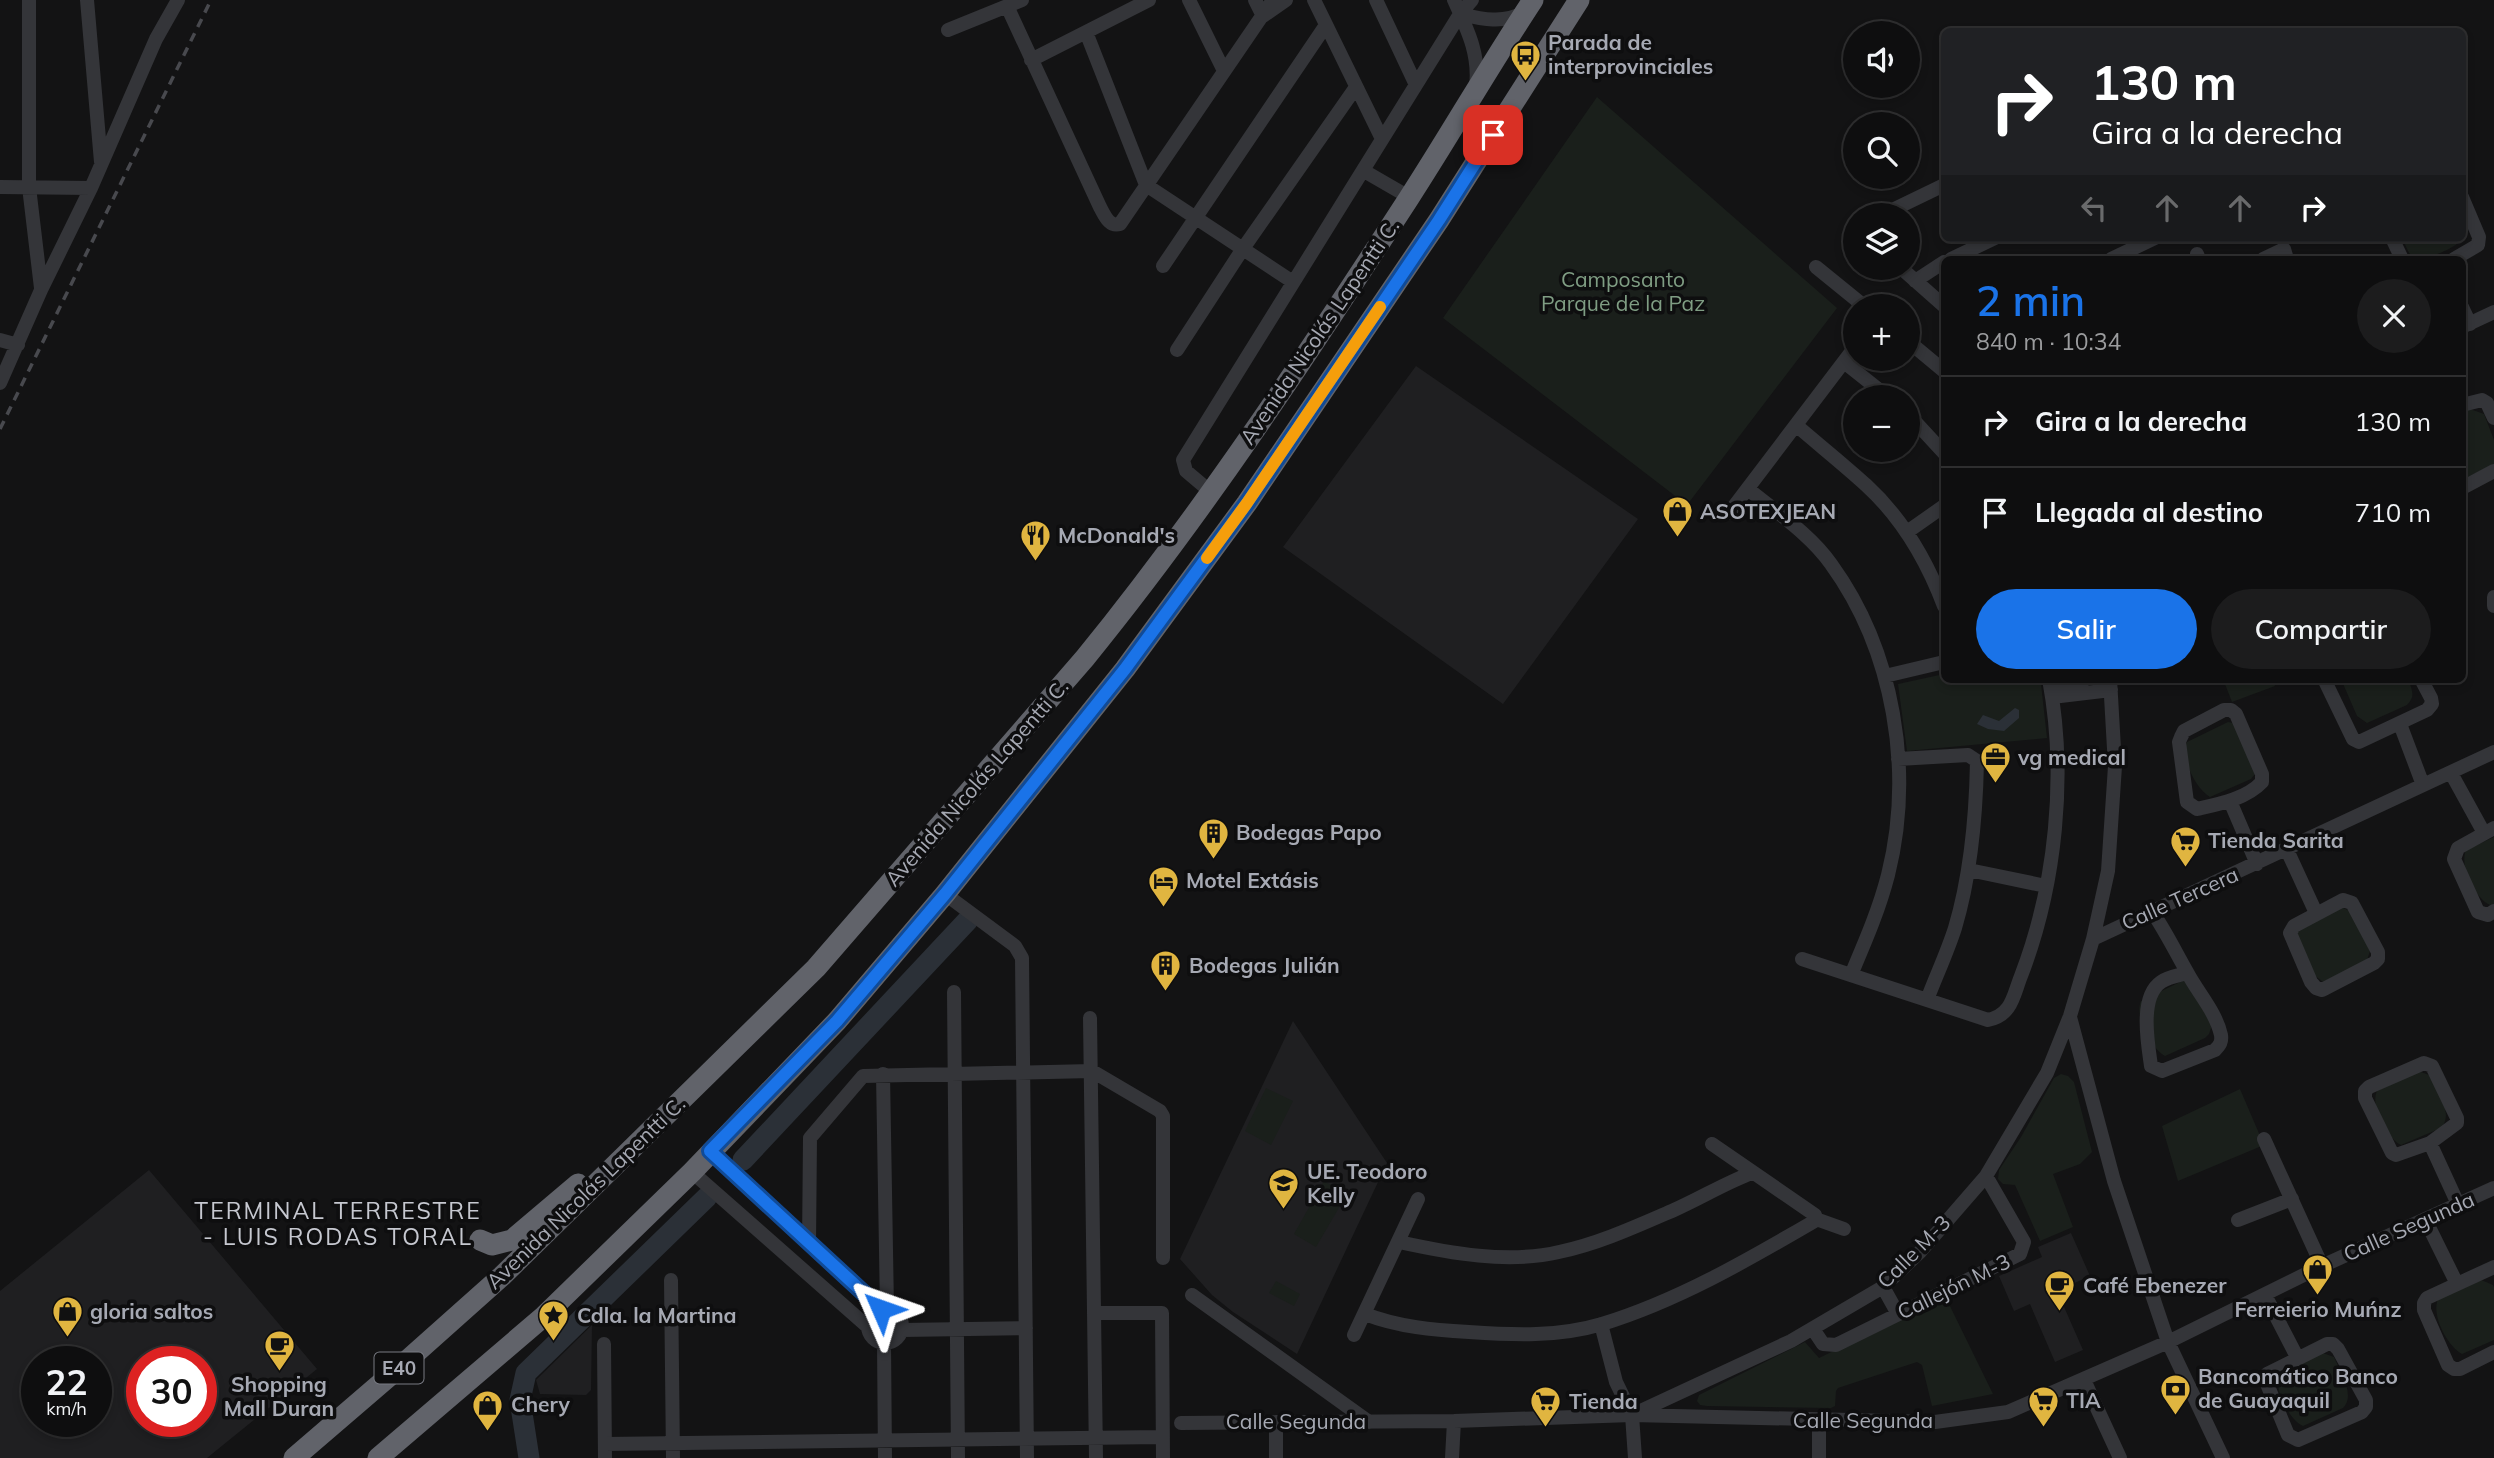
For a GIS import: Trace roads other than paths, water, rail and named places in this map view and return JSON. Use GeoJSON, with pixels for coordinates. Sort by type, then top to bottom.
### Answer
{"type":"FeatureCollection","features":[{"type":"Feature","properties":{"kind":"highway","name":"Avenida Nicolás Lapentti C."},"geometry":{"type":"LineString","coordinates":[[378,1458],[543,1317],[692,1172],[837,1021],[945,894],[1125,669],[1247,503],[1435,226],[1579,0]]}},
{"type":"Feature","properties":{"kind":"highway","name":"Avenida Nicolás Lapentti C."},"geometry":{"type":"LineString","coordinates":[[294,1458],[502,1276],[816,968],[1085,658],[1212,492],[1409,197],[1529,6]]}},
{"type":"Feature","properties":{"kind":"highway"},"geometry":{"type":"LineString","coordinates":[[480,1240],[492,1245],[512,1240],[741,1043]]}},
{"type":"Feature","properties":{"kind":"street"},"geometry":{"type":"LineString","coordinates":[[29,0],[29,187],[41,290]]}},
{"type":"Feature","properties":{"kind":"street"},"geometry":{"type":"LineString","coordinates":[[87,0],[102,164]]}},
{"type":"Feature","properties":{"kind":"street"},"geometry":{"type":"LineString","coordinates":[[0,383],[102,164],[156,39],[178,0]]}},
{"type":"Feature","properties":{"kind":"street"},"geometry":{"type":"LineString","coordinates":[[948,30],[1022,0]]}},
{"type":"Feature","properties":{"kind":"street"},"geometry":{"type":"LineString","coordinates":[[1031,60],[1149,0]]}},
{"type":"Feature","properties":{"kind":"street"},"geometry":{"type":"LineString","coordinates":[[1189,0],[1224,71]]}},
{"type":"Feature","properties":{"kind":"street"},"geometry":{"type":"LineString","coordinates":[[1255,0],[1263,16]]}},
{"type":"Feature","properties":{"kind":"street"},"geometry":{"type":"LineString","coordinates":[[1007,6],[1100,207],[1110,223],[1120,224],[1273,0]]}},
{"type":"Feature","properties":{"kind":"street"},"geometry":{"type":"LineString","coordinates":[[1263,16],[1286,0]]}},
{"type":"Feature","properties":{"kind":"street"},"geometry":{"type":"LineString","coordinates":[[1298,0],[1314,1],[1382,139]]}},
{"type":"Feature","properties":{"kind":"street"},"geometry":{"type":"LineString","coordinates":[[1376,0],[1416,85]]}},
{"type":"Feature","properties":{"kind":"street"},"geometry":{"type":"LineString","coordinates":[[1454,0],[1474,45],[1478,70],[1475,92]]}},
{"type":"Feature","properties":{"kind":"street"},"geometry":{"type":"LineString","coordinates":[[1212,492],[1186,471],[1183,460],[1460,14],[1472,0]]}},
{"type":"Feature","properties":{"kind":"street"},"geometry":{"type":"LineString","coordinates":[[1460,14],[1488,20],[1511,19],[1529,6]]}},
{"type":"Feature","properties":{"kind":"street"},"geometry":{"type":"LineString","coordinates":[[1163,266],[1326,25]]}},
{"type":"Feature","properties":{"kind":"street"},"geometry":{"type":"LineString","coordinates":[[1086,32],[1146,185],[1293,282]]}},
{"type":"Feature","properties":{"kind":"street"},"geometry":{"type":"LineString","coordinates":[[1177,350],[1242,250],[1356,87]]}},
{"type":"Feature","properties":{"kind":"street"},"geometry":{"type":"LineString","coordinates":[[1364,171],[1409,197]]}},
{"type":"Feature","properties":{"kind":"street"},"geometry":{"type":"LineString","coordinates":[[1907,203],[1941,186]]}},
{"type":"Feature","properties":{"kind":"street"},"geometry":{"type":"LineString","coordinates":[[0,187],[91,188]]}},
{"type":"Feature","properties":{"kind":"street"},"geometry":{"type":"LineString","coordinates":[[2459,256],[2478,245],[2479,237],[2466,206]]}},
{"type":"Feature","properties":{"kind":"street"},"geometry":{"type":"LineString","coordinates":[[1957,256],[1987,242]]}},
{"type":"Feature","properties":{"kind":"street"},"geometry":{"type":"LineString","coordinates":[[2117,256],[2147,242]]}},
{"type":"Feature","properties":{"kind":"street"},"geometry":{"type":"LineString","coordinates":[[1941,264],[1915,281],[1941,303]]}},
{"type":"Feature","properties":{"kind":"street"},"geometry":{"type":"LineString","coordinates":[[1816,267],[1849,294]]}},
{"type":"Feature","properties":{"kind":"street"},"geometry":{"type":"LineString","coordinates":[[2466,325],[2494,312]]}},
{"type":"Feature","properties":{"kind":"street"},"geometry":{"type":"LineString","coordinates":[[0,340],[18,345]]}},
{"type":"Feature","properties":{"kind":"street"},"geometry":{"type":"LineString","coordinates":[[1920,349],[1941,364]]}},
{"type":"Feature","properties":{"kind":"street"},"geometry":{"type":"LineString","coordinates":[[1729,513],[1843,363]]}},
{"type":"Feature","properties":{"kind":"street"},"geometry":{"type":"LineString","coordinates":[[1855,371],[1873,385]]}},
{"type":"Feature","properties":{"kind":"street"},"geometry":{"type":"LineString","coordinates":[[2466,404],[2482,400],[2487,403],[2494,418]]}},
{"type":"Feature","properties":{"kind":"street"},"geometry":{"type":"LineString","coordinates":[[1796,425],[1868,486],[1907,531],[1941,598]]}},
{"type":"Feature","properties":{"kind":"street"},"geometry":{"type":"LineString","coordinates":[[1920,427],[1941,450]]}},
{"type":"Feature","properties":{"kind":"street"},"geometry":{"type":"LineString","coordinates":[[2466,486],[2494,471]]}},
{"type":"Feature","properties":{"kind":"street"},"geometry":{"type":"LineString","coordinates":[[1748,489],[1806,536],[1830,562],[1862,612],[1885,676],[1898,759],[1896,828],[1888,874],[1874,921],[1851,975]]}},
{"type":"Feature","properties":{"kind":"street"},"geometry":{"type":"LineString","coordinates":[[1907,531],[1941,508]]}},
{"type":"Feature","properties":{"kind":"street"},"geometry":{"type":"LineString","coordinates":[[2494,597],[2494,606]]}},
{"type":"Feature","properties":{"kind":"street"},"geometry":{"type":"LineString","coordinates":[[1885,676],[1941,663]]}},
{"type":"Feature","properties":{"kind":"street"},"geometry":{"type":"LineString","coordinates":[[2326,683],[2353,739],[2359,742],[2427,710],[2432,704],[2423,683]]}},
{"type":"Feature","properties":{"kind":"street"},"geometry":{"type":"LineString","coordinates":[[1802,959],[1989,1020],[2000,1018],[2007,1012],[2025,965],[2046,886],[2056,801],[2057,760],[2050,686],[2110,684]]}},
{"type":"Feature","properties":{"kind":"street","name":"Calle M-3"},"geometry":{"type":"LineString","coordinates":[[1632,1415],[1791,1341],[1883,1287],[1920,1252],[1986,1176],[2047,1073],[2070,1016],[2093,939],[2108,871],[2115,766],[2110,684]]}},
{"type":"Feature","properties":{"kind":"street"},"geometry":{"type":"LineString","coordinates":[[2224,710],[2231,710],[2236,714],[2257,762],[2262,782],[2257,788],[2230,801],[2197,809],[2187,802],[2179,742],[2184,731],[2224,710]]}},
{"type":"Feature","properties":{"kind":"street"},"geometry":{"type":"LineString","coordinates":[[2400,724],[2423,785]]}},
{"type":"Feature","properties":{"kind":"street","name":"Calle Tercera"},"geometry":{"type":"LineString","coordinates":[[2093,939],[2494,752]]}},
{"type":"Feature","properties":{"kind":"street"},"geometry":{"type":"LineString","coordinates":[[1898,759],[1968,755],[1977,761],[1976,813],[1969,870],[1954,929],[1927,1000]]}},
{"type":"Feature","properties":{"kind":"street"},"geometry":{"type":"LineString","coordinates":[[2451,773],[2489,831],[2458,848],[2454,859],[2478,912],[2488,915],[2494,911]]}},
{"type":"Feature","properties":{"kind":"street"},"geometry":{"type":"LineString","coordinates":[[2230,801],[2258,864]]}},
{"type":"Feature","properties":{"kind":"street"},"geometry":{"type":"LineString","coordinates":[[2287,850],[2316,913]]}},
{"type":"Feature","properties":{"kind":"street"},"geometry":{"type":"LineString","coordinates":[[1969,870],[2046,886]]}},
{"type":"Feature","properties":{"kind":"street"},"geometry":{"type":"LineString","coordinates":[[945,894],[1015,946],[1022,958],[1027,1458]]}},
{"type":"Feature","properties":{"kind":"street"},"geometry":{"type":"LineString","coordinates":[[2343,900],[2352,902],[2378,952],[2378,959],[2374,963],[2322,990],[2311,982],[2290,933],[2294,926],[2316,913],[2343,900]]}},
{"type":"Feature","properties":{"kind":"street"},"geometry":{"type":"LineString","coordinates":[[2151,910],[2208,1004],[2222,1037],[2216,1050],[2162,1071],[2156,1070],[2151,1066],[2146,1034],[2147,1012],[2152,992],[2161,981],[2187,973]]}},
{"type":"Feature","properties":{"kind":"street"},"geometry":{"type":"LineString","coordinates":[[954,992],[958,1458]]}},
{"type":"Feature","properties":{"kind":"street"},"geometry":{"type":"LineString","coordinates":[[2070,1016],[2113,1181],[2168,1342],[2223,1458]]}},
{"type":"Feature","properties":{"kind":"street"},"geometry":{"type":"LineString","coordinates":[[1090,1018],[1096,1458]]}},
{"type":"Feature","properties":{"kind":"street"},"geometry":{"type":"LineString","coordinates":[[2429,1063],[2457,1118],[2457,1123],[2430,1143],[2402,1154],[2392,1153],[2365,1098],[2365,1091],[2429,1063]]}},
{"type":"Feature","properties":{"kind":"street"},"geometry":{"type":"LineString","coordinates":[[809,1244],[810,1138],[863,1076],[1092,1071],[1160,1111],[1163,1116],[1163,1258]]}},
{"type":"Feature","properties":{"kind":"street"},"geometry":{"type":"LineString","coordinates":[[883,1074],[884,1309]]}},
{"type":"Feature","properties":{"kind":"street"},"geometry":{"type":"LineString","coordinates":[[2264,1139],[2322,1266]]}},
{"type":"Feature","properties":{"kind":"street"},"geometry":{"type":"LineString","coordinates":[[2430,1143],[2458,1204]]}},
{"type":"Feature","properties":{"kind":"street"},"geometry":{"type":"LineString","coordinates":[[1712,1144],[1815,1215],[1816,1219]]}},
{"type":"Feature","properties":{"kind":"street"},"geometry":{"type":"LineString","coordinates":[[692,1172],[868,1327],[871,1337],[884,1343],[895,1340],[902,1330],[900,1317],[884,1309],[809,1244],[710,1151]]}},
{"type":"Feature","properties":{"kind":"street"},"geometry":{"type":"LineString","coordinates":[[1399,1242],[1438,1251],[1486,1255],[1556,1253],[1589,1244],[1675,1210],[1752,1173]]}},
{"type":"Feature","properties":{"kind":"street","name":"Callejón M-3"},"geometry":{"type":"LineString","coordinates":[[1813,1329],[1823,1344],[1836,1345],[2020,1254],[2024,1242],[1986,1176]]}},
{"type":"Feature","properties":{"kind":"street","name":"Calle Segunda"},"geometry":{"type":"LineString","coordinates":[[1181,1423],[1454,1421],[1632,1415],[1935,1422],[2008,1412],[2168,1342],[2322,1266],[2494,1188]]}},
{"type":"Feature","properties":{"kind":"street"},"geometry":{"type":"LineString","coordinates":[[1354,1335],[1418,1199]]}},
{"type":"Feature","properties":{"kind":"street"},"geometry":{"type":"LineString","coordinates":[[2238,1220],[2292,1199]]}},
{"type":"Feature","properties":{"kind":"street"},"geometry":{"type":"LineString","coordinates":[[1816,1219],[1844,1229]]}},
{"type":"Feature","properties":{"kind":"street"},"geometry":{"type":"LineString","coordinates":[[1365,1314],[1386,1322],[1438,1331],[1522,1335],[1601,1324],[1724,1274],[1816,1219]]}},
{"type":"Feature","properties":{"kind":"street"},"geometry":{"type":"LineString","coordinates":[[2425,1219],[2457,1284]]}},
{"type":"Feature","properties":{"kind":"street"},"geometry":{"type":"LineString","coordinates":[[2494,1267],[2427,1298],[2424,1303],[2424,1310],[2448,1365],[2454,1369],[2460,1368],[2494,1352]]}},
{"type":"Feature","properties":{"kind":"street"},"geometry":{"type":"LineString","coordinates":[[671,1280],[673,1450]]}},
{"type":"Feature","properties":{"kind":"street"},"geometry":{"type":"LineString","coordinates":[[1883,1287],[1898,1314]]}},
{"type":"Feature","properties":{"kind":"street"},"geometry":{"type":"LineString","coordinates":[[1192,1295],[1369,1422]]}},
{"type":"Feature","properties":{"kind":"street"},"geometry":{"type":"LineString","coordinates":[[2265,1295],[2297,1357]]}},
{"type":"Feature","properties":{"kind":"street"},"geometry":{"type":"LineString","coordinates":[[868,1327],[871,1316],[884,1309]]}},
{"type":"Feature","properties":{"kind":"street"},"geometry":{"type":"LineString","coordinates":[[1094,1313],[1162,1312],[1163,1458]]}},
{"type":"Feature","properties":{"kind":"street"},"geometry":{"type":"LineString","coordinates":[[1601,1324],[1616,1382],[1632,1415],[1635,1458]]}},
{"type":"Feature","properties":{"kind":"street"},"geometry":{"type":"LineString","coordinates":[[902,1330],[1026,1328]]}},
{"type":"Feature","properties":{"kind":"street"},"geometry":{"type":"LineString","coordinates":[[884,1343],[885,1458]]}},
{"type":"Feature","properties":{"kind":"street"},"geometry":{"type":"LineString","coordinates":[[604,1344],[605,1451],[673,1450],[744,1442],[1163,1437]]}},
{"type":"Feature","properties":{"kind":"street"},"geometry":{"type":"LineString","coordinates":[[2333,1344],[2366,1400],[2366,1407],[2362,1412],[2298,1440],[2288,1436],[2265,1379],[2267,1374],[2297,1357],[2333,1344]]}},
{"type":"Feature","properties":{"kind":"street"},"geometry":{"type":"LineString","coordinates":[[2084,1380],[2120,1458]]}},
{"type":"Feature","properties":{"kind":"street"},"geometry":{"type":"LineString","coordinates":[[1452,1458],[1454,1421]]}},
{"type":"Feature","properties":{"kind":"street"},"geometry":{"type":"LineString","coordinates":[[1819,1421],[1819,1458]]}},
{"type":"Feature","properties":{"kind":"street"},"geometry":{"type":"LineString","coordinates":[[1276,1422],[1276,1458]]}},
{"type":"Feature","properties":{"kind":"street"},"geometry":{"type":"LineString","coordinates":[[815,1441],[815,1458]]}},
{"type":"Feature","properties":{"kind":"street"},"geometry":{"type":"LineString","coordinates":[[744,1442],[744,1458]]}},
{"type":"Feature","properties":{"kind":"waterway"},"geometry":{"type":"LineString","coordinates":[[743,1160],[968,920]]}},
{"type":"Feature","properties":{"kind":"waterway"},"geometry":{"type":"LineString","coordinates":[[529,1458],[520,1400],[526,1373],[707,1197]]}},
{"type":"Feature","properties":{"kind":"railway"},"geometry":{"type":"LineString","coordinates":[[0,429],[211,0]]}},
{"type":"Feature","properties":{"kind":"place","name":"Parada de interprovinciales"},"geometry":{"type":"Point","coordinates":[1525,82]}},
{"type":"Feature","properties":{"kind":"place","name":"ASOTEXJEAN"},"geometry":{"type":"Point","coordinates":[1677,539]}},
{"type":"Feature","properties":{"kind":"place","name":"McDonald's"},"geometry":{"type":"Point","coordinates":[1035,563]}},
{"type":"Feature","properties":{"kind":"place","name":"vg medical"},"geometry":{"type":"Point","coordinates":[1995,785]}},
{"type":"Feature","properties":{"kind":"place","name":"Bodegas Papo"},"geometry":{"type":"Point","coordinates":[1213,860]}},
{"type":"Feature","properties":{"kind":"place","name":"Tienda Sarita"},"geometry":{"type":"Point","coordinates":[2185,868]}},
{"type":"Feature","properties":{"kind":"place","name":"Motel Extásis"},"geometry":{"type":"Point","coordinates":[1163,908]}},
{"type":"Feature","properties":{"kind":"place","name":"Bodegas Julián"},"geometry":{"type":"Point","coordinates":[1166,993]}},
{"type":"Feature","properties":{"kind":"place","name":"UE. Teodoro Kelly"},"geometry":{"type":"Point","coordinates":[1284,1211]}},
{"type":"Feature","properties":{"kind":"place","name":"Ferreierio Muńnz"},"geometry":{"type":"Point","coordinates":[2318,1297]}},
{"type":"Feature","properties":{"kind":"place","name":"Café Ebenezer"},"geometry":{"type":"Point","coordinates":[2060,1313]}},
{"type":"Feature","properties":{"kind":"place","name":"gloria saltos"},"geometry":{"type":"Point","coordinates":[67,1339]}},
{"type":"Feature","properties":{"kind":"place","name":"Cdla. la Martina"},"geometry":{"type":"Point","coordinates":[554,1343]}},
{"type":"Feature","properties":{"kind":"place","name":"Shopping Mall Duran"},"geometry":{"type":"Point","coordinates":[279,1372]}},
{"type":"Feature","properties":{"kind":"place","name":"Bancomático Banco de Guayaquil"},"geometry":{"type":"Point","coordinates":[2175,1416]}},
{"type":"Feature","properties":{"kind":"place","name":"TIA"},"geometry":{"type":"Point","coordinates":[2043,1428]}},
{"type":"Feature","properties":{"kind":"place","name":"Tienda"},"geometry":{"type":"Point","coordinates":[1546,1429]}},
{"type":"Feature","properties":{"kind":"place","name":"Chery"},"geometry":{"type":"Point","coordinates":[488,1432]}},
{"type":"Feature","properties":{"kind":"district","name":"TERMINAL TERRESTRE - LUIS RODAS TORAL"},"geometry":{"type":"Point","coordinates":[338,1224]}},
{"type":"Feature","properties":{"kind":"park label","name":"Camposanto Parque de la Paz"},"geometry":{"type":"Point","coordinates":[1623,292]}}]}
